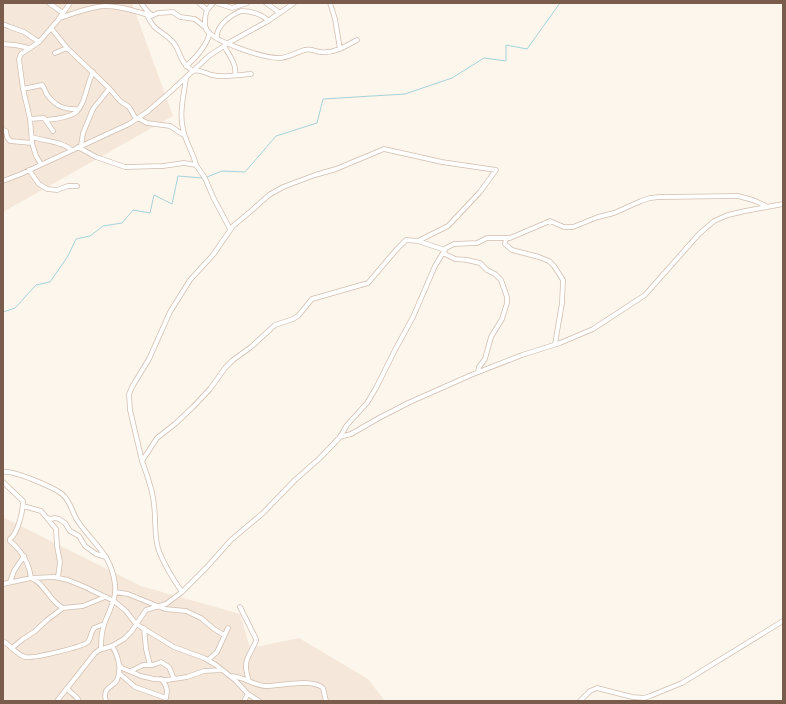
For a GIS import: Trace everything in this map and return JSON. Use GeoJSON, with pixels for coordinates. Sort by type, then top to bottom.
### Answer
{"type":"FeatureCollection","features":[{"type":"Feature","properties":{"kind":"street"},"geometry":{"type":"LineString","coordinates":[[49,3],[63,13]]}},
{"type":"Feature","properties":{"kind":"street"},"geometry":{"type":"LineString","coordinates":[[41,164],[36,156],[32,143],[30,119],[19,59],[21,54],[38,42],[51,28],[70,3]]}},
{"type":"Feature","properties":{"kind":"street"},"geometry":{"type":"LineString","coordinates":[[141,3],[151,16],[150,22],[155,28],[168,36],[175,45],[182,61],[186,66],[193,70],[222,77],[251,74]]}},
{"type":"Feature","properties":{"kind":"street"},"geometry":{"type":"LineString","coordinates":[[199,3],[207,10]]}},
{"type":"Feature","properties":{"kind":"street"},"geometry":{"type":"LineString","coordinates":[[186,66],[198,55],[208,39],[208,30],[205,17],[207,10],[214,3]]}},
{"type":"Feature","properties":{"kind":"street"},"geometry":{"type":"LineString","coordinates":[[217,3],[232,8],[247,3]]}},
{"type":"Feature","properties":{"kind":"street"},"geometry":{"type":"LineString","coordinates":[[266,3],[280,13]]}},
{"type":"Feature","properties":{"kind":"street"},"geometry":{"type":"LineString","coordinates":[[3,181],[137,119],[169,93],[209,56],[225,45],[268,21],[294,3]]}},
{"type":"Feature","properties":{"kind":"street"},"geometry":{"type":"LineString","coordinates":[[330,3],[335,19],[340,49]]}},
{"type":"Feature","properties":{"kind":"street"},"geometry":{"type":"LineString","coordinates":[[60,18],[100,5],[124,8],[151,16],[173,12],[180,16],[195,19],[225,45],[235,66],[235,75]]}},
{"type":"Feature","properties":{"kind":"street"},"geometry":{"type":"LineString","coordinates":[[217,37],[218,28],[241,11],[252,12],[266,18],[268,21]]}},
{"type":"Feature","properties":{"kind":"street"},"geometry":{"type":"LineString","coordinates":[[3,24],[24,32],[38,42]]}},
{"type":"Feature","properties":{"kind":"street"},"geometry":{"type":"LineString","coordinates":[[51,28],[67,48],[120,101],[129,107],[137,119],[149,123],[170,126],[184,135]]}},
{"type":"Feature","properties":{"kind":"street"},"geometry":{"type":"LineString","coordinates":[[225,45],[274,58],[285,58],[308,49],[326,52],[340,49],[357,40]]}},
{"type":"Feature","properties":{"kind":"street"},"geometry":{"type":"LineString","coordinates":[[3,44],[29,48]]}},
{"type":"Feature","properties":{"kind":"street"},"geometry":{"type":"LineString","coordinates":[[55,53],[67,48]]}},
{"type":"Feature","properties":{"kind":"street"},"geometry":{"type":"LineString","coordinates":[[30,119],[43,118],[47,120],[71,115],[79,109],[92,72]]}},
{"type":"Feature","properties":{"kind":"street"},"geometry":{"type":"LineString","coordinates":[[186,77],[181,115],[184,135],[196,164],[205,178],[230,229]]}},
{"type":"Feature","properties":{"kind":"street"},"geometry":{"type":"LineString","coordinates":[[24,89],[42,85],[48,96],[61,107],[66,109],[79,109]]}},
{"type":"Feature","properties":{"kind":"street"},"geometry":{"type":"LineString","coordinates":[[79,146],[93,109],[109,89]]}},
{"type":"Feature","properties":{"kind":"street"},"geometry":{"type":"LineString","coordinates":[[47,120],[53,131]]}},
{"type":"Feature","properties":{"kind":"street"},"geometry":{"type":"LineString","coordinates":[[3,130],[6,131],[7,137],[10,141],[32,143]]}},
{"type":"Feature","properties":{"kind":"street"},"geometry":{"type":"LineString","coordinates":[[32,137],[46,142],[64,144],[71,150]]}},
{"type":"Feature","properties":{"kind":"street"},"geometry":{"type":"LineString","coordinates":[[79,146],[96,158],[124,167],[163,166],[184,163],[196,164]]}},
{"type":"Feature","properties":{"kind":"street"},"geometry":{"type":"LineString","coordinates":[[182,592],[167,568],[158,549],[155,527],[154,499],[142,461],[130,410],[130,392],[153,352],[170,312],[181,293],[193,276],[217,249],[230,229],[277,190],[315,175],[341,167],[381,149],[450,163],[496,170],[480,192],[450,224],[418,241]]}},
{"type":"Feature","properties":{"kind":"street"},"geometry":{"type":"LineString","coordinates":[[29,170],[38,184],[47,189],[56,190],[68,186],[77,186]]}},
{"type":"Feature","properties":{"kind":"street"},"geometry":{"type":"LineString","coordinates":[[57,701],[93,655],[100,649],[112,646],[124,639],[146,610],[171,601],[182,592],[231,540],[263,513],[340,437],[347,425],[366,403],[376,388],[413,317],[432,273],[444,251],[450,245],[476,243],[490,238],[506,238],[550,221],[564,227],[576,226],[598,217],[614,213],[632,204],[650,198],[730,196],[753,200],[766,206]]}},
{"type":"Feature","properties":{"kind":"street"},"geometry":{"type":"LineString","coordinates":[[340,437],[351,434],[408,403],[478,372],[581,335],[593,329],[641,299],[699,234],[714,221],[728,215],[766,206],[783,204]]}},
{"type":"Feature","properties":{"kind":"street"},"geometry":{"type":"LineString","coordinates":[[506,238],[505,244],[512,250],[549,261],[563,280],[562,303],[555,344]]}},
{"type":"Feature","properties":{"kind":"street"},"geometry":{"type":"LineString","coordinates":[[142,461],[157,438],[193,407],[216,382],[229,363],[251,347],[270,329],[280,323],[294,319],[312,299],[368,282],[406,240],[418,241],[444,251],[452,258],[480,263],[487,270],[496,274],[501,280],[507,297],[507,303],[502,318],[491,337],[478,372]]}},
{"type":"Feature","properties":{"kind":"street"},"geometry":{"type":"LineString","coordinates":[[3,472],[9,471],[16,473],[44,484],[67,498],[77,520],[106,556],[113,574],[115,592],[114,601],[104,624],[100,649]]}},
{"type":"Feature","properties":{"kind":"street"},"geometry":{"type":"LineString","coordinates":[[3,482],[22,500],[23,506],[17,527],[14,536],[10,540],[24,556],[31,578]]}},
{"type":"Feature","properties":{"kind":"street"},"geometry":{"type":"LineString","coordinates":[[23,506],[41,511],[57,531],[57,546],[60,562],[58,577]]}},
{"type":"Feature","properties":{"kind":"street"},"geometry":{"type":"LineString","coordinates":[[47,518],[59,519],[65,523],[70,531],[79,536],[85,546],[98,555],[106,556]]}},
{"type":"Feature","properties":{"kind":"street"},"geometry":{"type":"LineString","coordinates":[[10,582],[14,571],[24,556]]}},
{"type":"Feature","properties":{"kind":"street"},"geometry":{"type":"LineString","coordinates":[[3,584],[31,578],[58,577],[76,583],[114,601],[126,611],[136,624],[174,647],[208,660],[223,670],[241,685],[248,694],[258,701]]}},
{"type":"Feature","properties":{"kind":"street"},"geometry":{"type":"LineString","coordinates":[[31,578],[34,578],[55,602],[63,608]]}},
{"type":"Feature","properties":{"kind":"street"},"geometry":{"type":"LineString","coordinates":[[115,592],[128,594],[165,609],[191,612],[205,620],[218,632],[224,635]]}},
{"type":"Feature","properties":{"kind":"street"},"geometry":{"type":"LineString","coordinates":[[12,648],[63,608],[83,606],[106,597]]}},
{"type":"Feature","properties":{"kind":"street"},"geometry":{"type":"LineString","coordinates":[[240,607],[256,639],[245,665],[249,680]]}},
{"type":"Feature","properties":{"kind":"street"},"geometry":{"type":"LineString","coordinates":[[580,701],[590,691],[597,688],[632,697],[644,698],[650,696],[682,683],[783,621]]}},
{"type":"Feature","properties":{"kind":"street"},"geometry":{"type":"LineString","coordinates":[[3,641],[19,654],[30,658],[77,647],[89,640],[94,628],[104,624]]}},
{"type":"Feature","properties":{"kind":"street"},"geometry":{"type":"LineString","coordinates":[[144,628],[146,649],[150,666]]}},
{"type":"Feature","properties":{"kind":"street"},"geometry":{"type":"LineString","coordinates":[[208,660],[217,652],[228,628]]}},
{"type":"Feature","properties":{"kind":"street"},"geometry":{"type":"LineString","coordinates":[[106,701],[106,691],[117,680],[119,673],[117,654],[112,646]]}},
{"type":"Feature","properties":{"kind":"street"},"geometry":{"type":"LineString","coordinates":[[131,671],[143,665],[150,666],[162,663],[169,667],[174,679]]}},
{"type":"Feature","properties":{"kind":"street"},"geometry":{"type":"LineString","coordinates":[[119,665],[122,668],[147,677],[161,679],[174,679],[191,676],[204,671],[223,670]]}},
{"type":"Feature","properties":{"kind":"street"},"geometry":{"type":"LineString","coordinates":[[119,673],[135,687],[165,699],[167,688],[161,679]]}},
{"type":"Feature","properties":{"kind":"street"},"geometry":{"type":"LineString","coordinates":[[229,676],[240,677],[265,686],[300,682],[318,685],[323,688],[326,701]]}},
{"type":"Feature","properties":{"kind":"street"},"geometry":{"type":"LineString","coordinates":[[67,688],[79,701]]}},
{"type":"Feature","properties":{"kind":"street"},"geometry":{"type":"LineString","coordinates":[[244,701],[248,694]]}},
{"type":"Feature","properties":{"kind":"shaded area"},"geometry":{"type":"Polygon","coordinates":[[[3,3],[132,3],[173,116],[3,212],[3,3]]]}},
{"type":"Feature","properties":{"kind":"shaded area"},"geometry":{"type":"Polygon","coordinates":[[[3,517],[141,586],[240,614],[250,648],[299,638],[368,679],[385,701],[3,701],[3,517]]]}},
{"type":"Feature","properties":{"kind":"waterway"},"geometry":{"type":"LineString","coordinates":[[207,177],[222,171],[245,172],[276,136],[317,123],[323,99],[405,94],[452,78],[484,58],[506,61],[506,45],[527,49],[560,3]]}},
{"type":"Feature","properties":{"kind":"waterway"},"geometry":{"type":"LineString","coordinates":[[3,312],[15,308],[36,285],[50,282],[68,256],[76,239],[90,236],[103,226],[122,223],[133,210],[150,213],[154,195],[172,204],[178,176],[202,178]]}}]}
